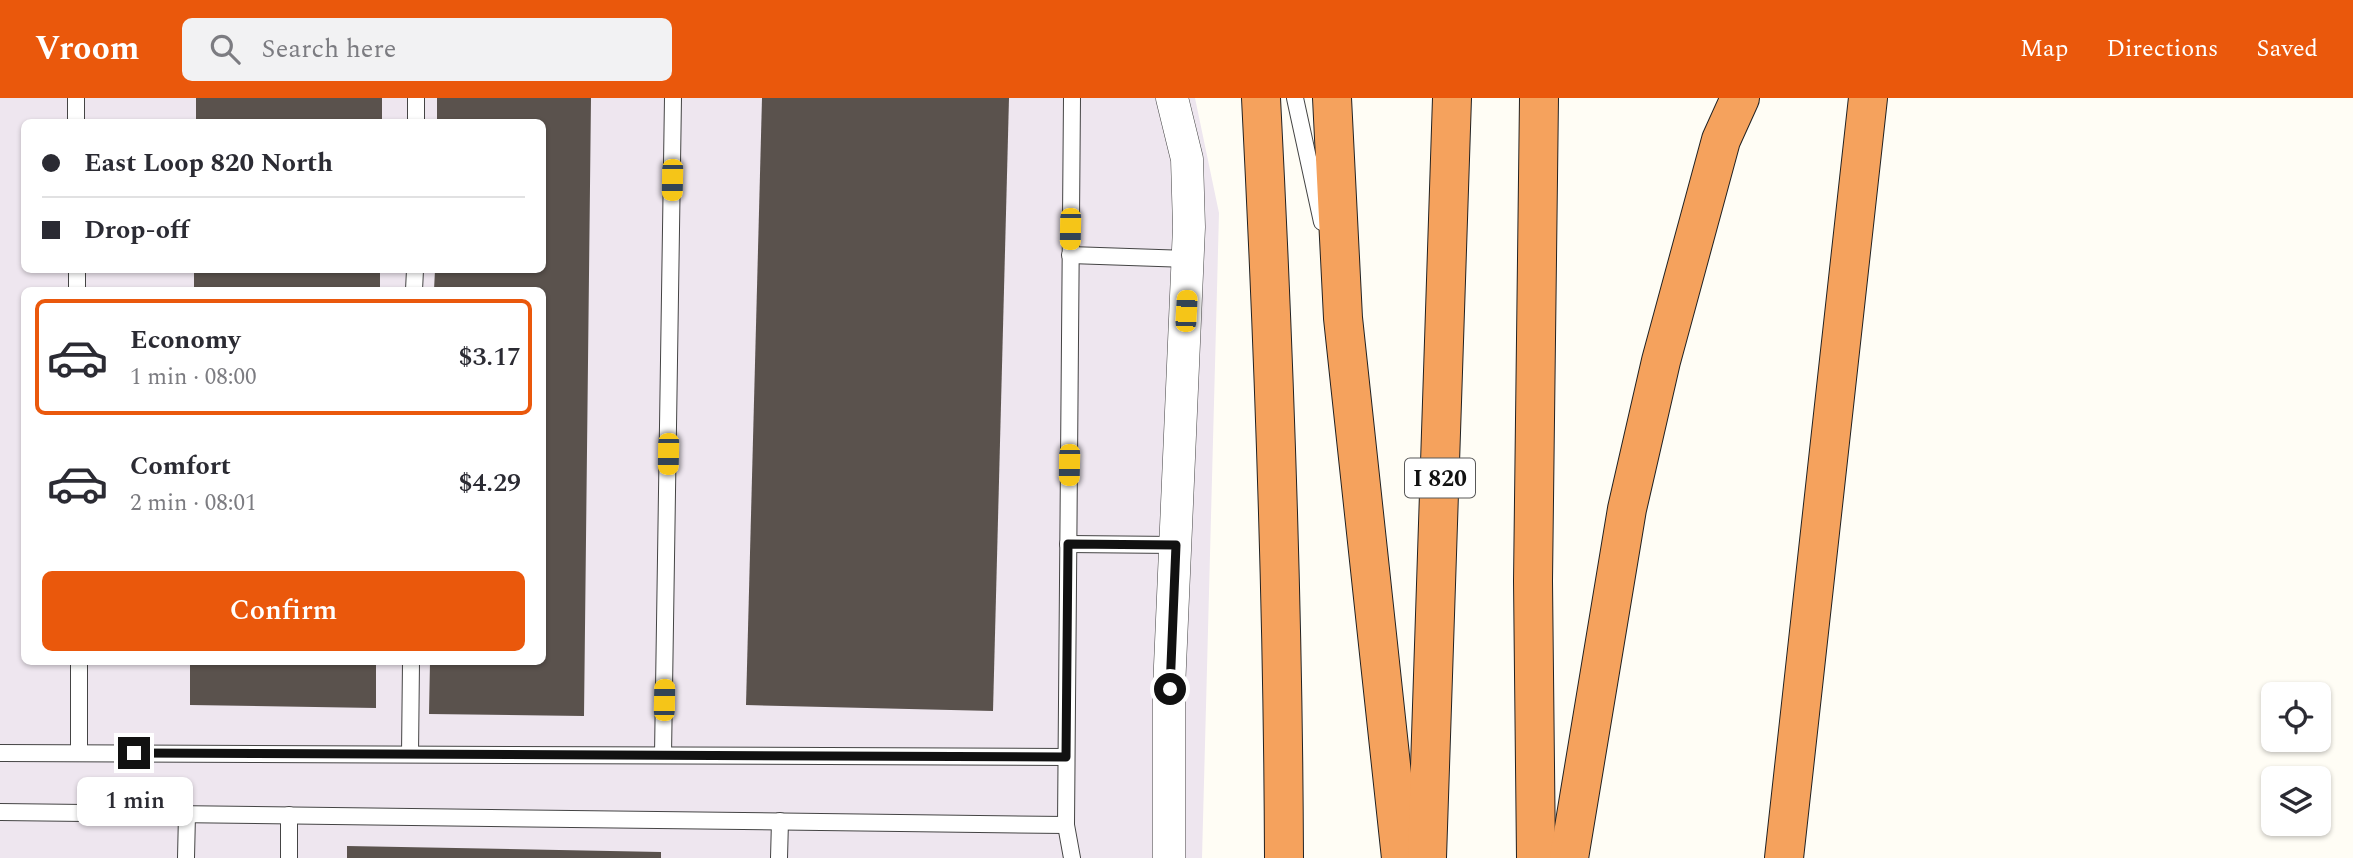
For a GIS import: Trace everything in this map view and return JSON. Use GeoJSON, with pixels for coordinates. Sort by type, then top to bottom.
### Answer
{"type":"FeatureCollection","features":[{"type":"Feature","properties":{"kind":"highway"},"geometry":{"type":"LineString","coordinates":[[1261,98],[1273,341],[1283,647],[1284,858]]}},
{"type":"Feature","properties":{"kind":"highway"},"geometry":{"type":"LineString","coordinates":[[1332,98],[1343,318],[1401,858]]}},
{"type":"Feature","properties":{"kind":"highway","name":"I 820"},"geometry":{"type":"LineString","coordinates":[[1427,858],[1452,98]]}},
{"type":"Feature","properties":{"kind":"highway"},"geometry":{"type":"LineString","coordinates":[[1536,858],[1533,581],[1539,98]]}},
{"type":"Feature","properties":{"kind":"highway"},"geometry":{"type":"LineString","coordinates":[[1569,858],[1627,509],[1661,361],[1717,153],[1740,98]]}},
{"type":"Feature","properties":{"kind":"highway"},"geometry":{"type":"LineString","coordinates":[[1786,840],[1868,98]]}},
{"type":"Feature","properties":{"kind":"street"},"geometry":{"type":"LineString","coordinates":[[1169,858],[1170,689],[1189,227],[1187,159],[1172,98]]}},
{"type":"Feature","properties":{"kind":"lane"},"geometry":{"type":"LineString","coordinates":[[76,98],[76,119]]}},
{"type":"Feature","properties":{"kind":"lane"},"geometry":{"type":"LineString","coordinates":[[416,98],[416,119]]}},
{"type":"Feature","properties":{"kind":"lane"},"geometry":{"type":"LineString","coordinates":[[663,755],[673,98]]}},
{"type":"Feature","properties":{"kind":"lane"},"geometry":{"type":"LineString","coordinates":[[1072,98],[1066,757],[1066,825],[1072,858]]}},
{"type":"Feature","properties":{"kind":"lane"},"geometry":{"type":"LineString","coordinates":[[1295,98],[1343,318]]}},
{"type":"Feature","properties":{"kind":"lane"},"geometry":{"type":"LineString","coordinates":[[1070,255],[1188,259]]}},
{"type":"Feature","properties":{"kind":"lane"},"geometry":{"type":"LineString","coordinates":[[1068,544],[1176,545]]}},
{"type":"Feature","properties":{"kind":"lane"},"geometry":{"type":"LineString","coordinates":[[79,665],[79,753]]}},
{"type":"Feature","properties":{"kind":"lane"},"geometry":{"type":"LineString","coordinates":[[410,754],[411,665]]}},
{"type":"Feature","properties":{"kind":"lane"},"geometry":{"type":"LineString","coordinates":[[0,752],[1066,757]]}},
{"type":"Feature","properties":{"kind":"lane"},"geometry":{"type":"LineString","coordinates":[[0,812],[1066,825]]}},
{"type":"Feature","properties":{"kind":"lane"},"geometry":{"type":"LineString","coordinates":[[186,858],[187,814]]}},
{"type":"Feature","properties":{"kind":"lane"},"geometry":{"type":"LineString","coordinates":[[289,815],[289,858]]}},
{"type":"Feature","properties":{"kind":"lane"},"geometry":{"type":"LineString","coordinates":[[779,858],[780,821]]}},
{"type":"Feature","properties":{"kind":"shaded area"},"geometry":{"type":"Polygon","coordinates":[[[0,98],[1195,98],[1219,213],[1202,858],[0,858],[0,98]]]}},
{"type":"Feature","properties":{"kind":"building"},"geometry":{"type":"Polygon","coordinates":[[[196,98],[382,98],[382,119],[196,119],[196,98]]]}},
{"type":"Feature","properties":{"kind":"building"},"geometry":{"type":"Polygon","coordinates":[[[437,98],[591,98],[584,716],[429,714],[430,665],[546,665],[546,287],[434,287],[435,273],[546,273],[546,119],[437,119],[437,98]]]}},
{"type":"Feature","properties":{"kind":"building"},"geometry":{"type":"Polygon","coordinates":[[[762,98],[1009,98],[993,711],[746,705],[762,98]]]}},
{"type":"Feature","properties":{"kind":"building"},"geometry":{"type":"Polygon","coordinates":[[[194,273],[380,273],[380,287],[194,287],[194,273]]]}},
{"type":"Feature","properties":{"kind":"building"},"geometry":{"type":"Polygon","coordinates":[[[190,665],[376,665],[376,708],[190,705],[190,665]]]}},
{"type":"Feature","properties":{"kind":"building"},"geometry":{"type":"Polygon","coordinates":[[[347,846],[661,852],[661,858],[347,858],[347,846]]]}},
{"type":"Feature","properties":{"kind":"route"},"geometry":{"type":"LineString","coordinates":[[134,753],[1066,757],[1068,544],[1176,545],[1170,689]]}}]}
